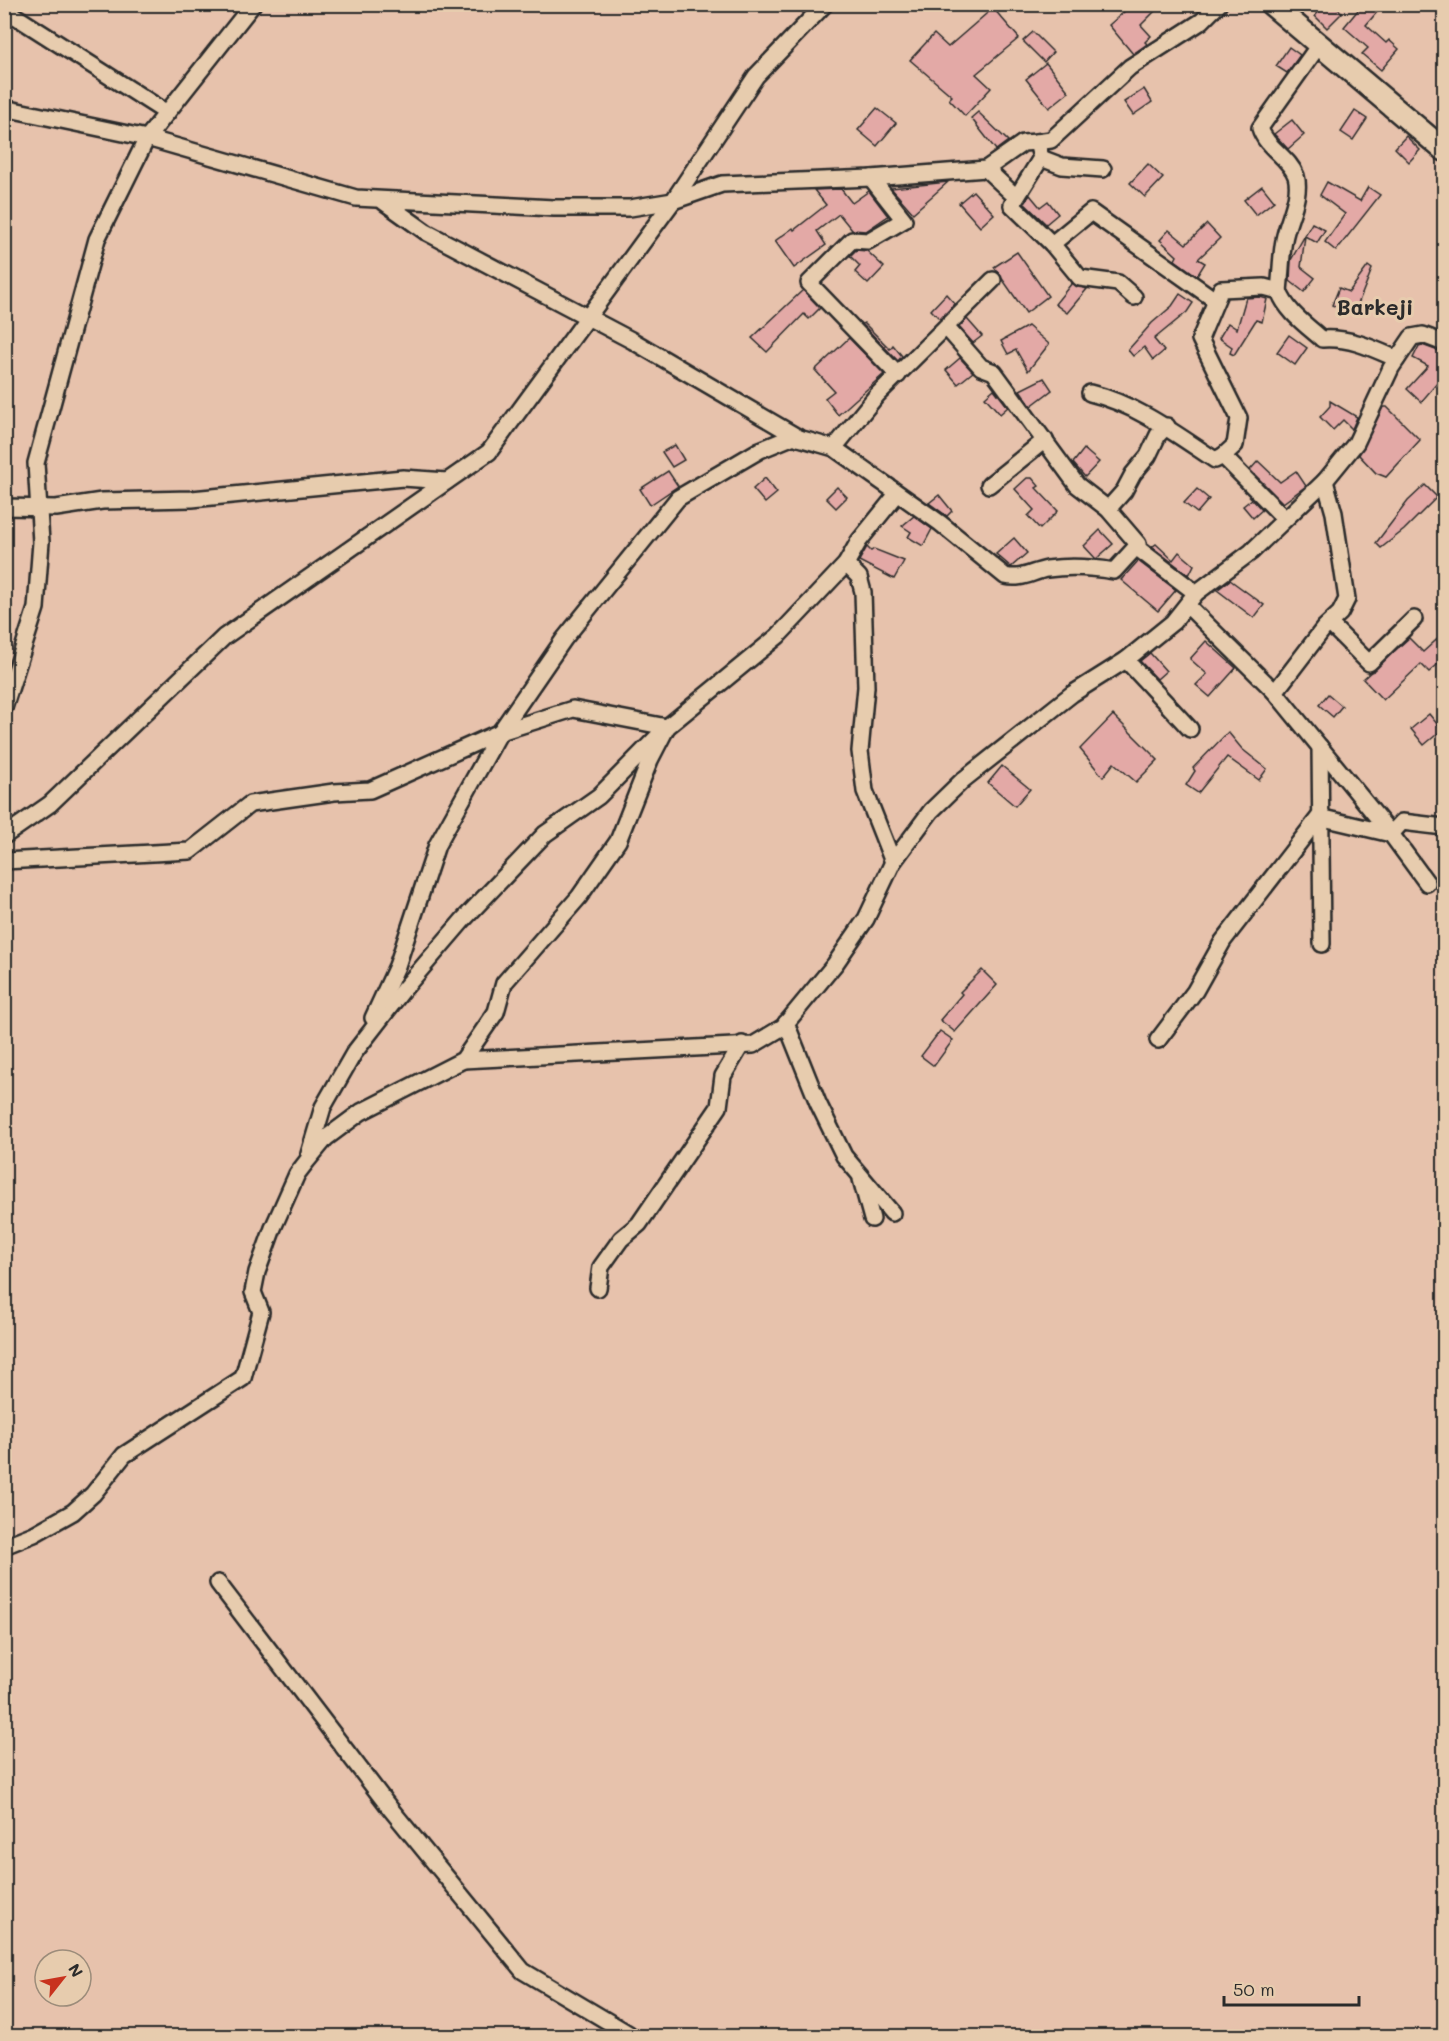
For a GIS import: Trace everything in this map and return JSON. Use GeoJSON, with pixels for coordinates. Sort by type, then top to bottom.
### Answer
{"type":"FeatureCollection","features":[{"type":"Feature","properties":{"kind":"street"},"geometry":{"type":"LineString","coordinates":[[4,708],[36,608],[41,542],[36,463],[97,239],[147,138],[253,4]]}},
{"type":"Feature","properties":{"kind":"street"},"geometry":{"type":"LineString","coordinates":[[4,836],[50,804],[224,637],[489,452],[673,201],[756,76],[825,4]]}},
{"type":"Feature","properties":{"kind":"street"},"geometry":{"type":"LineString","coordinates":[[4,108],[147,138],[356,198],[384,202],[554,208],[630,208],[673,201],[722,184],[871,178],[986,168],[1023,143],[1051,140],[1130,67],[1202,21],[1220,4]]}},
{"type":"Feature","properties":{"kind":"street"},"geometry":{"type":"LineString","coordinates":[[1273,5],[1444,150]]}},
{"type":"Feature","properties":{"kind":"street"},"geometry":{"type":"LineString","coordinates":[[4,9],[166,113]]}},
{"type":"Feature","properties":{"kind":"street"},"geometry":{"type":"LineString","coordinates":[[1319,45],[1260,128],[1263,137],[1292,168],[1297,178],[1294,204],[1284,238],[1279,291],[1282,300],[1297,317],[1322,339],[1337,338],[1355,341],[1397,358]]}},
{"type":"Feature","properties":{"kind":"street"},"geometry":{"type":"LineString","coordinates":[[1037,142],[1041,158],[1012,205],[1052,244],[1080,278],[1118,284],[1134,297]]}},
{"type":"Feature","properties":{"kind":"street"},"geometry":{"type":"LineString","coordinates":[[1041,158],[1062,166],[1103,170]]}},
{"type":"Feature","properties":{"kind":"street"},"geometry":{"type":"LineString","coordinates":[[986,168],[1016,197]]}},
{"type":"Feature","properties":{"kind":"street"},"geometry":{"type":"LineString","coordinates":[[871,178],[904,220],[868,242],[852,240],[808,283],[898,375]]}},
{"type":"Feature","properties":{"kind":"street"},"geometry":{"type":"LineString","coordinates":[[384,202],[426,232],[588,317],[799,438]]}},
{"type":"Feature","properties":{"kind":"street"},"geometry":{"type":"LineString","coordinates":[[1052,244],[1091,212],[1215,300]]}},
{"type":"Feature","properties":{"kind":"street"},"geometry":{"type":"LineString","coordinates":[[834,448],[878,395],[993,280]]}},
{"type":"Feature","properties":{"kind":"street"},"geometry":{"type":"LineString","coordinates":[[1090,393],[1110,398],[1167,426],[1215,460],[1223,456],[1235,445],[1239,418],[1200,339],[1221,289],[1264,287],[1279,291]]}},
{"type":"Feature","properties":{"kind":"street"},"geometry":{"type":"LineString","coordinates":[[361,1045],[397,966],[437,845],[500,732],[564,639],[678,498],[760,450],[794,436],[834,448],[940,523],[1005,576],[1018,579],[1044,570],[1088,566],[1114,571],[1136,547],[1138,544],[1108,509],[1077,484],[994,372],[981,367],[946,327]]}},
{"type":"Feature","properties":{"kind":"street"},"geometry":{"type":"LineString","coordinates":[[4,1546],[34,1534],[73,1512],[93,1494],[124,1455],[243,1378],[261,1312],[253,1292],[257,1272],[273,1228],[297,1174],[326,1137],[360,1112],[463,1060],[753,1045],[786,1023],[835,964],[866,919],[893,862],[931,811],[963,780],[1072,694],[1126,660],[1173,622],[1192,599],[1251,552],[1325,481],[1356,443],[1397,358],[1412,337],[1423,335],[1444,343]]}},
{"type":"Feature","properties":{"kind":"street"},"geometry":{"type":"LineString","coordinates":[[1108,509],[1124,491],[1133,474],[1148,456],[1158,435],[1167,426]]}},
{"type":"Feature","properties":{"kind":"street"},"geometry":{"type":"LineString","coordinates":[[989,485],[1045,440]]}},
{"type":"Feature","properties":{"kind":"street"},"geometry":{"type":"LineString","coordinates":[[1223,456],[1284,518]]}},
{"type":"Feature","properties":{"kind":"street"},"geometry":{"type":"LineString","coordinates":[[4,507],[39,507],[102,501],[192,499],[403,478],[447,481]]}},
{"type":"Feature","properties":{"kind":"street"},"geometry":{"type":"LineString","coordinates":[[1275,692],[1341,613],[1347,599],[1334,513],[1325,481]]}},
{"type":"Feature","properties":{"kind":"street"},"geometry":{"type":"LineString","coordinates":[[307,1161],[323,1107],[361,1045],[403,990],[463,920],[545,834],[599,796],[668,727],[778,636],[846,564],[859,541],[897,494]]}},
{"type":"Feature","properties":{"kind":"street"},"geometry":{"type":"LineString","coordinates":[[1136,547],[1192,599],[1275,692],[1391,834],[1427,883]]}},
{"type":"Feature","properties":{"kind":"street"},"geometry":{"type":"LineString","coordinates":[[846,564],[859,578],[863,592],[866,687],[860,751],[865,791],[893,862]]}},
{"type":"Feature","properties":{"kind":"street"},"geometry":{"type":"LineString","coordinates":[[1330,624],[1369,663],[1414,619]]}},
{"type":"Feature","properties":{"kind":"street"},"geometry":{"type":"LineString","coordinates":[[1126,660],[1190,729]]}},
{"type":"Feature","properties":{"kind":"street"},"geometry":{"type":"LineString","coordinates":[[4,861],[190,851],[250,804],[334,792],[370,790],[500,732],[573,710],[668,727]]}},
{"type":"Feature","properties":{"kind":"street"},"geometry":{"type":"LineString","coordinates":[[463,1060],[496,1012],[504,983],[579,897],[618,841],[650,760],[668,727]]}},
{"type":"Feature","properties":{"kind":"street"},"geometry":{"type":"LineString","coordinates":[[1320,747],[1322,945]]}},
{"type":"Feature","properties":{"kind":"street"},"geometry":{"type":"LineString","coordinates":[[1319,817],[1391,834]]}},
{"type":"Feature","properties":{"kind":"street"},"geometry":{"type":"LineString","coordinates":[[1158,1040],[1195,991],[1223,941],[1319,817]]}},
{"type":"Feature","properties":{"kind":"street"},"geometry":{"type":"LineString","coordinates":[[1391,834],[1402,822],[1444,827]]}},
{"type":"Feature","properties":{"kind":"street"},"geometry":{"type":"LineString","coordinates":[[786,1023],[818,1103],[844,1156],[892,1213]]}},
{"type":"Feature","properties":{"kind":"street"},"geometry":{"type":"LineString","coordinates":[[598,1288],[601,1267],[621,1239],[639,1224],[719,1107],[723,1076],[742,1044]]}},
{"type":"Feature","properties":{"kind":"street"},"geometry":{"type":"LineString","coordinates":[[859,1173],[873,1219]]}},
{"type":"Feature","properties":{"kind":"street"},"geometry":{"type":"LineString","coordinates":[[219,1583],[389,1807],[523,1971],[628,2034]]}},
{"type":"Feature","properties":{"kind":"building"},"geometry":{"type":"Polygon","coordinates":[[[1133,4],[1162,4],[1141,25],[1151,36],[1145,42],[1147,44],[1133,54],[1109,25],[1133,4]]]}},
{"type":"Feature","properties":{"kind":"building"},"geometry":{"type":"Polygon","coordinates":[[[1326,4],[1334,4],[1342,13],[1327,28],[1315,16],[1326,4]]]}},
{"type":"Feature","properties":{"kind":"building"},"geometry":{"type":"Polygon","coordinates":[[[1363,4],[1384,4],[1366,25],[1386,43],[1389,40],[1399,49],[1381,70],[1362,54],[1368,48],[1344,27],[1363,4]]]}},
{"type":"Feature","properties":{"kind":"building"},"geometry":{"type":"Polygon","coordinates":[[[993,8],[1019,38],[976,74],[991,88],[965,116],[949,99],[952,96],[910,60],[934,34],[948,47],[993,8]]]}},
{"type":"Feature","properties":{"kind":"building"},"geometry":{"type":"Polygon","coordinates":[[[1033,32],[1053,52],[1044,62],[1023,41],[1033,32]]]}},
{"type":"Feature","properties":{"kind":"building"},"geometry":{"type":"Polygon","coordinates":[[[1289,47],[1300,55],[1287,73],[1276,66],[1289,47]]]}},
{"type":"Feature","properties":{"kind":"building"},"geometry":{"type":"Polygon","coordinates":[[[1046,63],[1069,92],[1049,108],[1026,79],[1046,63]]]}},
{"type":"Feature","properties":{"kind":"building"},"geometry":{"type":"Polygon","coordinates":[[[1144,89],[1152,102],[1133,115],[1124,102],[1144,89]]]}},
{"type":"Feature","properties":{"kind":"building"},"geometry":{"type":"Polygon","coordinates":[[[877,108],[896,123],[877,146],[858,130],[877,108]]]}},
{"type":"Feature","properties":{"kind":"building"},"geometry":{"type":"Polygon","coordinates":[[[1355,111],[1367,119],[1353,140],[1341,132],[1355,111]]]}},
{"type":"Feature","properties":{"kind":"building"},"geometry":{"type":"Polygon","coordinates":[[[978,112],[1008,141],[996,150],[971,118],[978,112]]]}},
{"type":"Feature","properties":{"kind":"building"},"geometry":{"type":"Polygon","coordinates":[[[1292,120],[1304,135],[1288,149],[1274,134],[1292,120]]]}},
{"type":"Feature","properties":{"kind":"building"},"geometry":{"type":"Polygon","coordinates":[[[1406,136],[1420,150],[1409,162],[1395,148],[1406,136]]]}},
{"type":"Feature","properties":{"kind":"building"},"geometry":{"type":"Polygon","coordinates":[[[1148,164],[1163,178],[1145,197],[1130,183],[1148,164]]]}},
{"type":"Feature","properties":{"kind":"building"},"geometry":{"type":"Polygon","coordinates":[[[948,182],[913,213],[891,188],[948,182]]]}},
{"type":"Feature","properties":{"kind":"building"},"geometry":{"type":"Polygon","coordinates":[[[1327,182],[1360,201],[1368,187],[1380,195],[1336,251],[1325,242],[1345,214],[1320,195],[1327,182]]]}},
{"type":"Feature","properties":{"kind":"building"},"geometry":{"type":"Polygon","coordinates":[[[1262,186],[1274,201],[1256,215],[1244,200],[1262,186]]]}},
{"type":"Feature","properties":{"kind":"building"},"geometry":{"type":"Polygon","coordinates":[[[841,189],[852,203],[869,191],[888,216],[866,231],[852,230],[839,214],[817,231],[826,245],[794,268],[775,241],[793,228],[794,230],[826,205],[814,190],[841,189]]]}},
{"type":"Feature","properties":{"kind":"building"},"geometry":{"type":"Polygon","coordinates":[[[973,191],[994,214],[980,227],[959,203],[973,191]]]}},
{"type":"Feature","properties":{"kind":"building"},"geometry":{"type":"Polygon","coordinates":[[[1030,195],[1040,207],[1048,201],[1058,214],[1046,224],[1024,203],[1030,195]]]}},
{"type":"Feature","properties":{"kind":"building"},"geometry":{"type":"Polygon","coordinates":[[[1312,223],[1325,230],[1317,243],[1305,236],[1301,267],[1315,278],[1304,292],[1290,281],[1291,260],[1312,223]]]}},
{"type":"Feature","properties":{"kind":"building"},"geometry":{"type":"Polygon","coordinates":[[[1207,224],[1220,238],[1198,259],[1205,263],[1197,276],[1175,260],[1177,256],[1160,240],[1169,230],[1186,244],[1207,224]]]}},
{"type":"Feature","properties":{"kind":"building"},"geometry":{"type":"Polygon","coordinates":[[[856,250],[867,251],[884,267],[868,284],[855,272],[860,266],[850,256],[856,250]]]}},
{"type":"Feature","properties":{"kind":"building"},"geometry":{"type":"Polygon","coordinates":[[[1017,252],[1048,296],[1026,313],[994,267],[1017,252]]]}},
{"type":"Feature","properties":{"kind":"building"},"geometry":{"type":"Polygon","coordinates":[[[1368,266],[1372,269],[1354,314],[1332,305],[1339,288],[1349,292],[1368,266]]]}},
{"type":"Feature","properties":{"kind":"building"},"geometry":{"type":"Polygon","coordinates":[[[1072,283],[1087,289],[1067,313],[1055,304],[1072,283]]]}},
{"type":"Feature","properties":{"kind":"building"},"geometry":{"type":"Polygon","coordinates":[[[803,290],[820,308],[809,319],[804,314],[767,352],[752,338],[803,290]]]}},
{"type":"Feature","properties":{"kind":"building"},"geometry":{"type":"Polygon","coordinates":[[[946,294],[955,304],[940,319],[931,310],[946,294]]]}},
{"type":"Feature","properties":{"kind":"building"},"geometry":{"type":"Polygon","coordinates":[[[1180,294],[1193,303],[1187,312],[1154,339],[1164,351],[1153,360],[1144,347],[1133,356],[1128,350],[1152,323],[1172,306],[1180,294]]]}},
{"type":"Feature","properties":{"kind":"building"},"geometry":{"type":"Polygon","coordinates":[[[1246,298],[1267,299],[1262,322],[1256,320],[1234,355],[1230,353],[1232,347],[1219,338],[1228,323],[1237,329],[1246,298]]]}},
{"type":"Feature","properties":{"kind":"building"},"geometry":{"type":"Polygon","coordinates":[[[967,319],[982,336],[973,343],[959,327],[967,319]]]}},
{"type":"Feature","properties":{"kind":"building"},"geometry":{"type":"Polygon","coordinates":[[[864,323],[890,349],[893,345],[902,356],[898,361],[862,324],[864,323]]]}},
{"type":"Feature","properties":{"kind":"building"},"geometry":{"type":"Polygon","coordinates":[[[1028,326],[1049,344],[1028,371],[1016,350],[1008,354],[1001,341],[1028,326]]]}},
{"type":"Feature","properties":{"kind":"building"},"geometry":{"type":"Polygon","coordinates":[[[1289,335],[1307,348],[1295,365],[1277,352],[1289,335]]]}},
{"type":"Feature","properties":{"kind":"building"},"geometry":{"type":"Polygon","coordinates":[[[849,338],[884,374],[838,415],[825,398],[834,391],[815,370],[849,338]]]}},
{"type":"Feature","properties":{"kind":"building"},"geometry":{"type":"Polygon","coordinates":[[[1419,346],[1444,353],[1444,375],[1421,402],[1407,389],[1428,366],[1413,358],[1419,346]]]}},
{"type":"Feature","properties":{"kind":"building"},"geometry":{"type":"Polygon","coordinates":[[[960,358],[973,372],[958,384],[946,370],[960,358]]]}},
{"type":"Feature","properties":{"kind":"building"},"geometry":{"type":"Polygon","coordinates":[[[1044,378],[1052,390],[1031,406],[1020,390],[1044,378]]]}},
{"type":"Feature","properties":{"kind":"building"},"geometry":{"type":"Polygon","coordinates":[[[994,389],[1008,407],[1000,414],[985,397],[994,389]]]}},
{"type":"Feature","properties":{"kind":"building"},"geometry":{"type":"Polygon","coordinates":[[[1330,401],[1357,417],[1352,429],[1343,420],[1333,430],[1320,417],[1330,406],[1330,401]]]}},
{"type":"Feature","properties":{"kind":"building"},"geometry":{"type":"Polygon","coordinates":[[[1383,407],[1387,407],[1420,440],[1386,477],[1376,473],[1359,455],[1383,407]]]}},
{"type":"Feature","properties":{"kind":"building"},"geometry":{"type":"Polygon","coordinates":[[[675,445],[684,460],[672,467],[662,452],[675,445]]]}},
{"type":"Feature","properties":{"kind":"building"},"geometry":{"type":"Polygon","coordinates":[[[1084,449],[1099,462],[1085,477],[1073,463],[1084,449]]]}},
{"type":"Feature","properties":{"kind":"building"},"geometry":{"type":"Polygon","coordinates":[[[1258,461],[1280,482],[1296,471],[1306,486],[1283,503],[1250,470],[1258,461]]]}},
{"type":"Feature","properties":{"kind":"building"},"geometry":{"type":"Polygon","coordinates":[[[668,471],[678,486],[650,505],[640,489],[668,471]]]}},
{"type":"Feature","properties":{"kind":"building"},"geometry":{"type":"Polygon","coordinates":[[[765,478],[777,493],[765,503],[753,489],[765,478]]]}},
{"type":"Feature","properties":{"kind":"building"},"geometry":{"type":"Polygon","coordinates":[[[1027,478],[1032,478],[1039,486],[1036,488],[1058,511],[1040,529],[1028,516],[1034,510],[1015,489],[1027,478]]]}},
{"type":"Feature","properties":{"kind":"building"},"geometry":{"type":"Polygon","coordinates":[[[1425,485],[1437,497],[1404,530],[1381,548],[1376,543],[1408,501],[1425,485]]]}},
{"type":"Feature","properties":{"kind":"building"},"geometry":{"type":"Polygon","coordinates":[[[837,487],[847,497],[836,508],[826,498],[837,487]]]}},
{"type":"Feature","properties":{"kind":"building"},"geometry":{"type":"Polygon","coordinates":[[[1197,489],[1209,499],[1197,513],[1184,503],[1197,489]]]}},
{"type":"Feature","properties":{"kind":"building"},"geometry":{"type":"Polygon","coordinates":[[[939,495],[952,511],[947,516],[929,503],[939,495]]]}},
{"type":"Feature","properties":{"kind":"building"},"geometry":{"type":"Polygon","coordinates":[[[1252,499],[1262,510],[1253,518],[1243,506],[1252,499]]]}},
{"type":"Feature","properties":{"kind":"building"},"geometry":{"type":"Polygon","coordinates":[[[914,516],[932,529],[923,546],[908,537],[911,532],[902,526],[914,516]]]}},
{"type":"Feature","properties":{"kind":"building"},"geometry":{"type":"Polygon","coordinates":[[[1100,530],[1113,544],[1096,559],[1084,546],[1100,530]]]}},
{"type":"Feature","properties":{"kind":"building"},"geometry":{"type":"Polygon","coordinates":[[[1014,538],[1027,553],[1011,567],[996,554],[1014,538]]]}},
{"type":"Feature","properties":{"kind":"building"},"geometry":{"type":"Polygon","coordinates":[[[1156,544],[1173,560],[1179,552],[1194,565],[1189,575],[1152,547],[1156,544]]]}},
{"type":"Feature","properties":{"kind":"building"},"geometry":{"type":"Polygon","coordinates":[[[867,547],[871,551],[874,549],[904,561],[894,579],[859,561],[867,547]]]}},
{"type":"Feature","properties":{"kind":"building"},"geometry":{"type":"Polygon","coordinates":[[[1138,561],[1176,590],[1158,611],[1121,580],[1138,561]]]}},
{"type":"Feature","properties":{"kind":"building"},"geometry":{"type":"Polygon","coordinates":[[[1230,580],[1264,605],[1254,618],[1217,590],[1230,580]]]}},
{"type":"Feature","properties":{"kind":"building"},"geometry":{"type":"Polygon","coordinates":[[[1444,633],[1444,659],[1429,672],[1421,664],[1383,700],[1363,679],[1409,638],[1423,652],[1444,633]]]}},
{"type":"Feature","properties":{"kind":"building"},"geometry":{"type":"Polygon","coordinates":[[[1206,641],[1236,668],[1210,697],[1196,685],[1207,674],[1190,659],[1206,641]]]}},
{"type":"Feature","properties":{"kind":"building"},"geometry":{"type":"Polygon","coordinates":[[[1150,653],[1166,671],[1157,679],[1140,661],[1150,653]]]}},
{"type":"Feature","properties":{"kind":"building"},"geometry":{"type":"Polygon","coordinates":[[[1328,694],[1342,706],[1333,717],[1319,705],[1328,694]]]}},
{"type":"Feature","properties":{"kind":"building"},"geometry":{"type":"Polygon","coordinates":[[[1429,714],[1442,730],[1424,745],[1411,729],[1429,714]]]}},
{"type":"Feature","properties":{"kind":"building"},"geometry":{"type":"Polygon","coordinates":[[[1113,715],[1158,760],[1136,782],[1114,763],[1103,777],[1080,749],[1113,715]]]}},
{"type":"Feature","properties":{"kind":"building"},"geometry":{"type":"Polygon","coordinates":[[[1228,732],[1242,749],[1267,769],[1259,780],[1227,757],[1198,793],[1186,785],[1195,771],[1193,768],[1228,732]]]}},
{"type":"Feature","properties":{"kind":"building"},"geometry":{"type":"Polygon","coordinates":[[[1002,766],[1030,789],[1015,806],[988,783],[1002,766]]]}},
{"type":"Feature","properties":{"kind":"building"},"geometry":{"type":"Polygon","coordinates":[[[982,970],[997,985],[955,1032],[940,1020],[962,994],[960,992],[982,970]]]}},
{"type":"Feature","properties":{"kind":"building"},"geometry":{"type":"Polygon","coordinates":[[[940,1031],[953,1040],[934,1066],[921,1056],[940,1031]]]}},
{"type":"Feature","properties":{"kind":"district","name":"Barkeji"},"geometry":{"type":"Point","coordinates":[1375,306]}}]}
